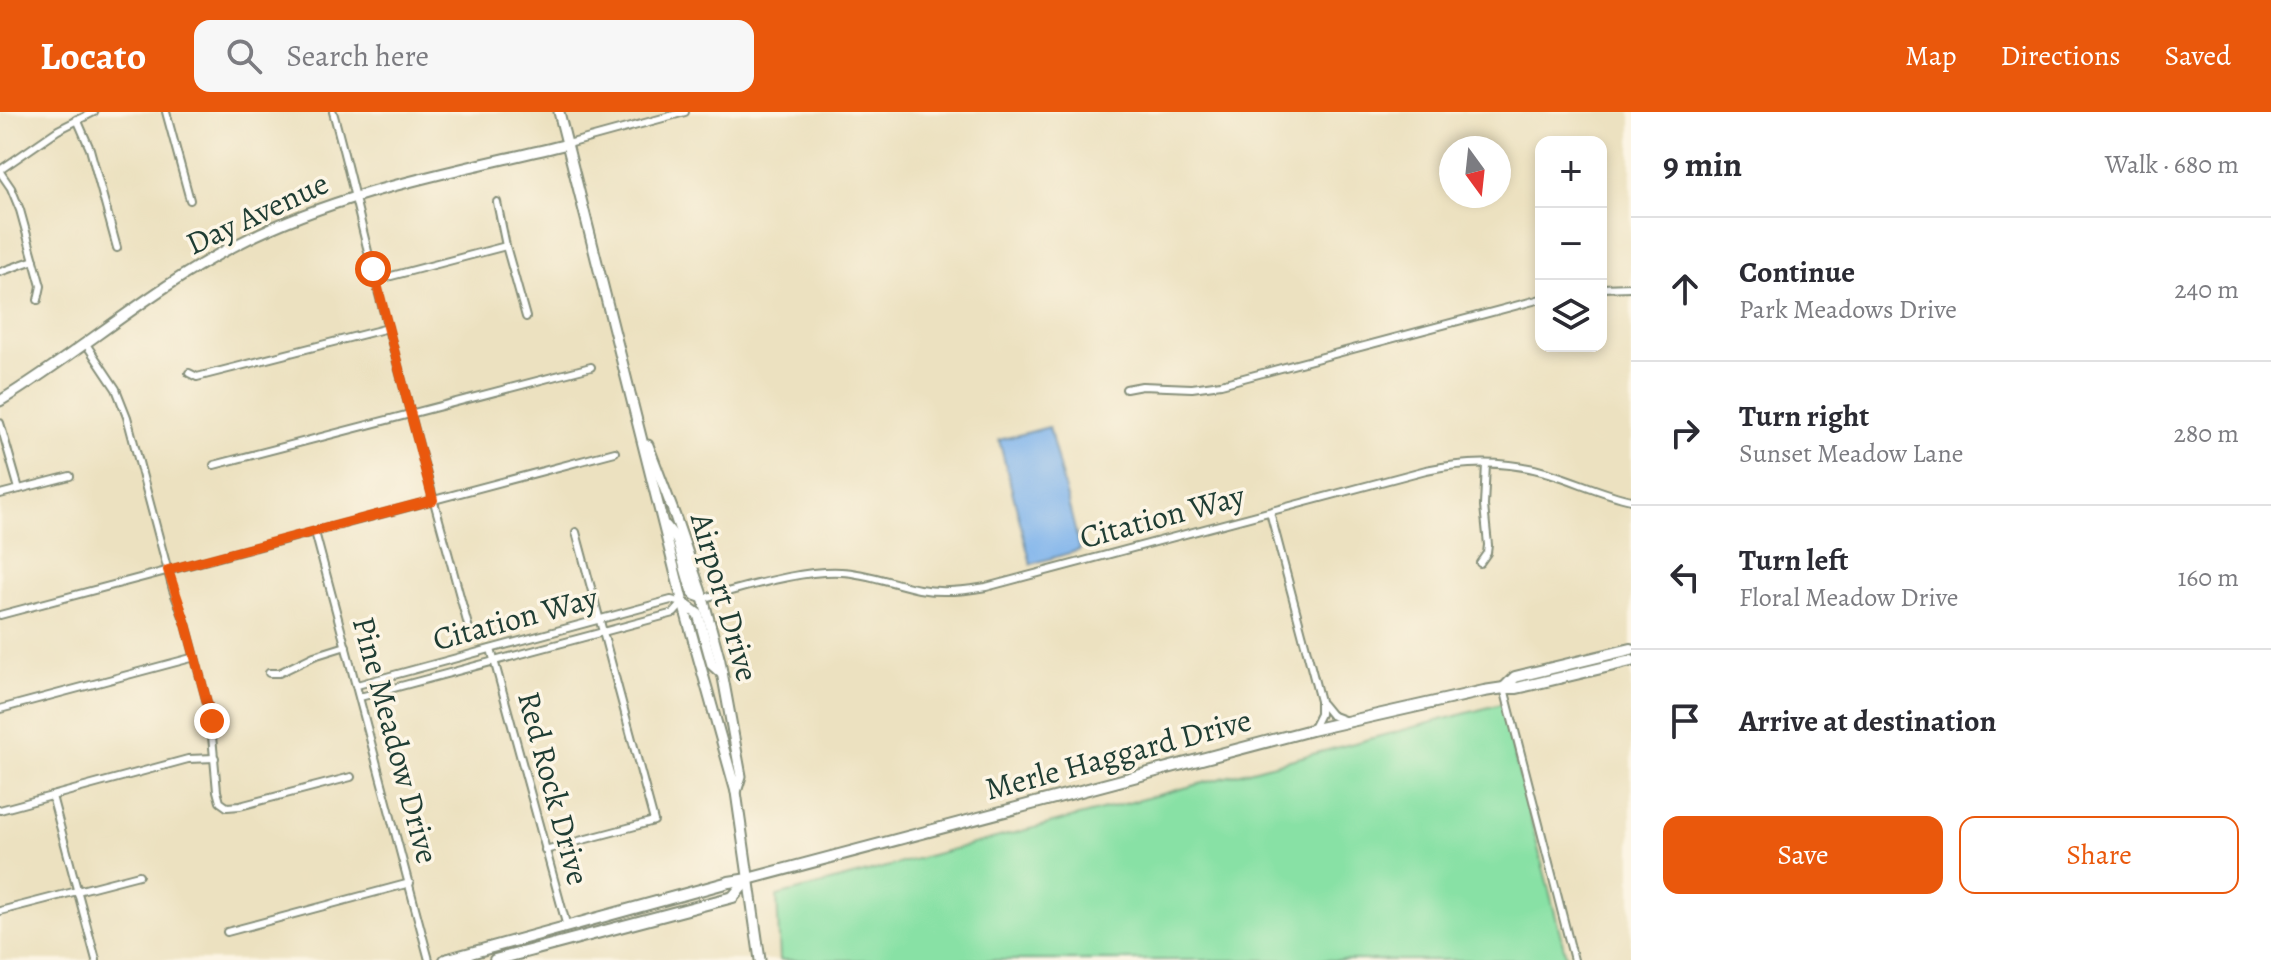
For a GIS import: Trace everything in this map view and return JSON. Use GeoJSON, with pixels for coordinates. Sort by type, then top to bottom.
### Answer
{"type":"FeatureCollection","features":[{"type":"Feature","properties":{"kind":"main road","name":"Airport Drive"},"geometry":{"type":"LineString","coordinates":[[559,112],[683,603],[736,792],[760,960]]}},
{"type":"Feature","properties":{"kind":"main road","name":"Day Avenue"},"geometry":{"type":"LineString","coordinates":[[0,401],[191,271],[291,219],[356,196],[568,144]]}},
{"type":"Feature","properties":{"kind":"main road","name":"Airport Drive"},"geometry":{"type":"LineString","coordinates":[[637,421],[656,463],[703,598],[723,675],[741,776],[736,792]]}},
{"type":"Feature","properties":{"kind":"main road"},"geometry":{"type":"LineString","coordinates":[[662,522],[677,540],[691,589],[703,598]]}},
{"type":"Feature","properties":{"kind":"main road"},"geometry":{"type":"LineString","coordinates":[[683,603],[698,614],[712,665],[723,675]]}},
{"type":"Feature","properties":{"kind":"main road","name":"Merle Haggard Drive"},"geometry":{"type":"LineString","coordinates":[[1504,688],[1515,677],[1631,649]]}},
{"type":"Feature","properties":{"kind":"main road","name":"Merle Haggard Drive"},"geometry":{"type":"LineString","coordinates":[[445,960],[729,882],[1311,730],[1631,661]]}},
{"type":"Feature","properties":{"kind":"main road","name":"Merle Haggard Drive"},"geometry":{"type":"LineString","coordinates":[[495,960],[733,897],[748,879]]}},
{"type":"Feature","properties":{"kind":"street"},"geometry":{"type":"LineString","coordinates":[[38,300],[41,286],[34,260],[16,199],[0,171],[58,130],[94,112]]}},
{"type":"Feature","properties":{"kind":"street"},"geometry":{"type":"LineString","coordinates":[[166,112],[190,200]]}},
{"type":"Feature","properties":{"kind":"street"},"geometry":{"type":"LineString","coordinates":[[333,112],[469,629]]}},
{"type":"Feature","properties":{"kind":"street"},"geometry":{"type":"LineString","coordinates":[[568,144],[685,112]]}},
{"type":"Feature","properties":{"kind":"street"},"geometry":{"type":"LineString","coordinates":[[77,119],[90,149],[117,248]]}},
{"type":"Feature","properties":{"kind":"street"},"geometry":{"type":"LineString","coordinates":[[497,202],[526,317]]}},
{"type":"Feature","properties":{"kind":"street"},"geometry":{"type":"LineString","coordinates":[[376,280],[506,246]]}},
{"type":"Feature","properties":{"kind":"street"},"geometry":{"type":"LineString","coordinates":[[0,272],[34,260]]}},
{"type":"Feature","properties":{"kind":"street"},"geometry":{"type":"LineString","coordinates":[[1607,288],[1631,287]]}},
{"type":"Feature","properties":{"kind":"street"},"geometry":{"type":"LineString","coordinates":[[1126,389],[1142,386],[1192,388],[1221,384],[1535,301]]}},
{"type":"Feature","properties":{"kind":"street"},"geometry":{"type":"LineString","coordinates":[[189,373],[197,377],[388,328]]}},
{"type":"Feature","properties":{"kind":"street"},"geometry":{"type":"LineString","coordinates":[[86,344],[121,400],[212,721],[220,802],[227,807],[240,806],[351,777]]}},
{"type":"Feature","properties":{"kind":"street"},"geometry":{"type":"LineString","coordinates":[[214,465],[591,367]]}},
{"type":"Feature","properties":{"kind":"street"},"geometry":{"type":"LineString","coordinates":[[0,423],[19,489]]}},
{"type":"Feature","properties":{"kind":"street"},"geometry":{"type":"LineString","coordinates":[[0,615],[615,452]]}},
{"type":"Feature","properties":{"kind":"street"},"geometry":{"type":"LineString","coordinates":[[1480,563],[1488,545],[1484,506],[1486,464]]}},
{"type":"Feature","properties":{"kind":"street","name":"Citation Way"},"geometry":{"type":"LineString","coordinates":[[703,598],[828,572],[868,575],[927,590],[998,585],[1426,470],[1456,465],[1486,464],[1536,470],[1631,500]]}},
{"type":"Feature","properties":{"kind":"street"},"geometry":{"type":"LineString","coordinates":[[0,494],[70,476]]}},
{"type":"Feature","properties":{"kind":"street"},"geometry":{"type":"LineString","coordinates":[[1270,512],[1320,701],[1320,714],[1311,730]]}},
{"type":"Feature","properties":{"kind":"street","name":"Pine Meadow Drive"},"geometry":{"type":"LineString","coordinates":[[315,532],[429,960]]}},
{"type":"Feature","properties":{"kind":"street"},"geometry":{"type":"LineString","coordinates":[[545,850],[654,821],[576,532]]}},
{"type":"Feature","properties":{"kind":"street","name":"Citation Way"},"geometry":{"type":"LineString","coordinates":[[357,685],[671,600],[683,603],[674,613],[360,697]]}},
{"type":"Feature","properties":{"kind":"street"},"geometry":{"type":"LineString","coordinates":[[269,673],[279,673],[314,656],[346,646]]}},
{"type":"Feature","properties":{"kind":"street","name":"Red Rock Drive"},"geometry":{"type":"LineString","coordinates":[[491,649],[567,927]]}},
{"type":"Feature","properties":{"kind":"street"},"geometry":{"type":"LineString","coordinates":[[0,709],[195,657]]}},
{"type":"Feature","properties":{"kind":"street"},"geometry":{"type":"LineString","coordinates":[[1504,688],[1574,960]]}},
{"type":"Feature","properties":{"kind":"street"},"geometry":{"type":"LineString","coordinates":[[1320,701],[1327,712],[1335,717],[1353,720]]}},
{"type":"Feature","properties":{"kind":"street"},"geometry":{"type":"LineString","coordinates":[[0,810],[188,759],[215,758]]}},
{"type":"Feature","properties":{"kind":"street"},"geometry":{"type":"LineString","coordinates":[[52,796],[96,960]]}},
{"type":"Feature","properties":{"kind":"street"},"geometry":{"type":"LineString","coordinates":[[0,911],[139,875]]}},
{"type":"Feature","properties":{"kind":"street"},"geometry":{"type":"LineString","coordinates":[[227,932],[410,883]]}},
{"type":"Feature","properties":{"kind":"green space"},"geometry":{"type":"Polygon","coordinates":[[[1501,704],[1567,960],[780,960],[777,896],[1501,704]]]}},
{"type":"Feature","properties":{"kind":"water"},"geometry":{"type":"Polygon","coordinates":[[[1049,427],[1080,550],[1031,564],[999,440],[1049,427]]]}},
{"type":"Feature","properties":{"kind":"route"},"geometry":{"type":"LineString","coordinates":[[212,721],[168,570],[433,500],[373,269]]}}]}
